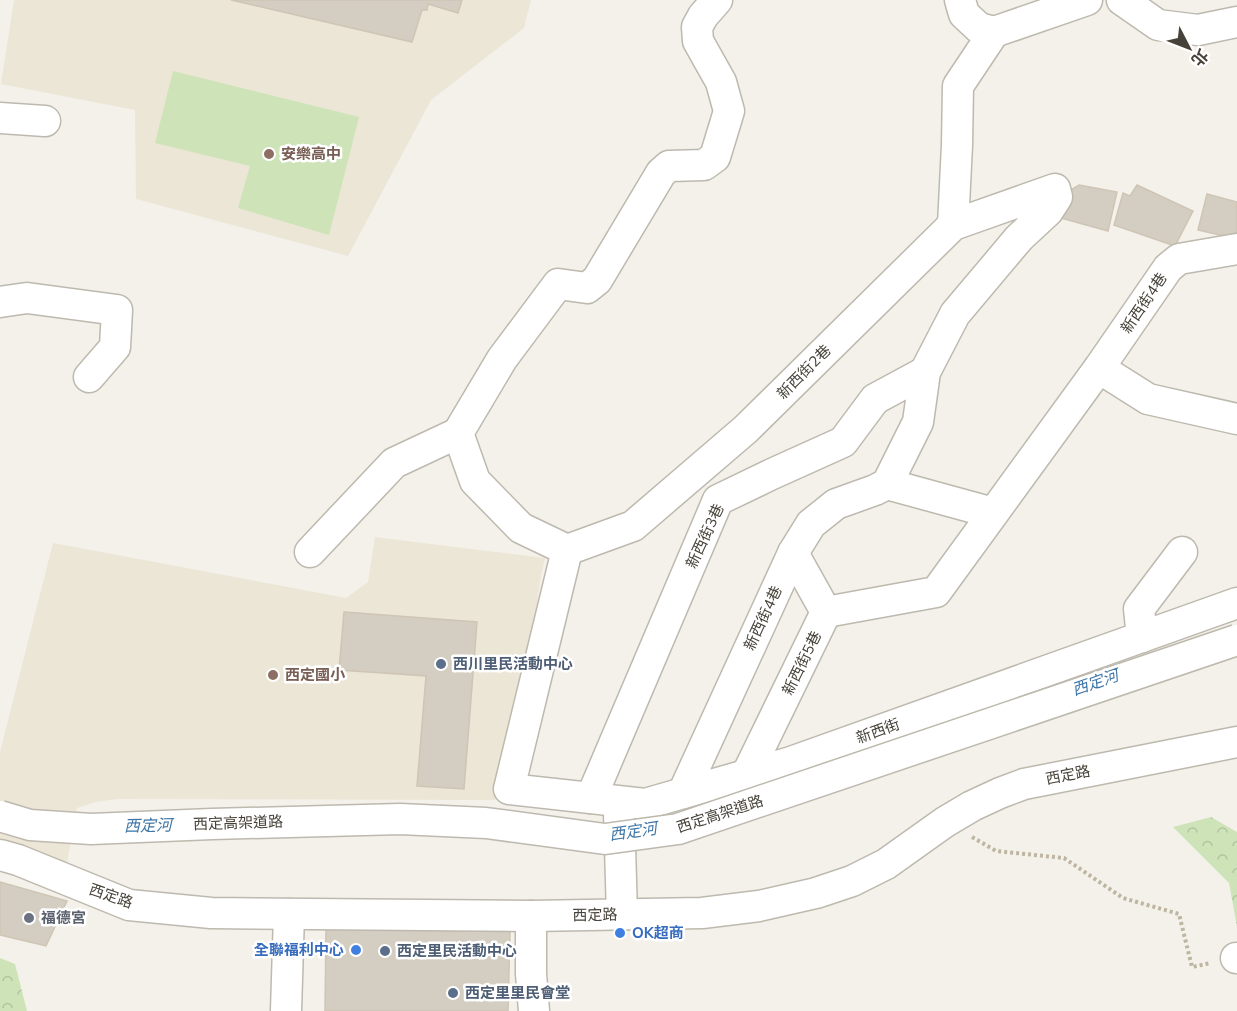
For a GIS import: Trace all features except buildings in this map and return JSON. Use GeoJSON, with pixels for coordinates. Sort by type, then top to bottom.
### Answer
{"type":"FeatureCollection","features":[{"type":"Feature","properties":{"kind":"street"},"geometry":{"type":"LineString","coordinates":[[310,552],[394,463],[458,433],[502,359],[558,284],[587,288],[597,280],[661,173],[669,166],[704,165],[715,157],[729,111],[721,82],[698,41],[697,27],[717,0]]}},
{"type":"Feature","properties":{"kind":"street"},"geometry":{"type":"LineString","coordinates":[[960,0],[964,14],[979,28],[994,32],[1086,0]]}},
{"type":"Feature","properties":{"kind":"street"},"geometry":{"type":"LineString","coordinates":[[1122,0],[1158,25],[1198,30],[1237,22]]}},
{"type":"Feature","properties":{"kind":"street"},"geometry":{"type":"LineString","coordinates":[[953,225],[958,86],[994,32]]}},
{"type":"Feature","properties":{"kind":"street"},"geometry":{"type":"LineString","coordinates":[[0,118],[45,121]]}},
{"type":"Feature","properties":{"kind":"street","name":"新西街2巷"},"geometry":{"type":"LineString","coordinates":[[567,550],[633,526],[746,429],[953,225],[1055,189],[1057,197],[1048,211],[1019,238],[955,314],[925,372]]}},
{"type":"Feature","properties":{"kind":"street","name":"新西街4巷"},"geometry":{"type":"LineString","coordinates":[[826,612],[936,592],[1099,368],[1167,268],[1179,259],[1237,249]]}},
{"type":"Feature","properties":{"kind":"street"},"geometry":{"type":"LineString","coordinates":[[0,302],[27,298],[117,310],[115,347],[89,377]]}},
{"type":"Feature","properties":{"kind":"street"},"geometry":{"type":"LineString","coordinates":[[1099,368],[1148,399],[1237,419]]}},
{"type":"Feature","properties":{"kind":"street"},"geometry":{"type":"LineString","coordinates":[[925,372],[918,422],[887,484],[993,513]]}},
{"type":"Feature","properties":{"kind":"street","name":"新西街3巷"},"geometry":{"type":"LineString","coordinates":[[605,800],[718,500],[843,442],[875,399],[925,372]]}},
{"type":"Feature","properties":{"kind":"street"},"geometry":{"type":"LineString","coordinates":[[458,433],[475,481],[521,528],[567,550]]}},
{"type":"Feature","properties":{"kind":"street","name":"新西街4巷"},"geometry":{"type":"LineString","coordinates":[[683,793],[793,553],[811,524],[836,504],[887,484]]}},
{"type":"Feature","properties":{"kind":"street","name":"新西街"},"geometry":{"type":"LineString","coordinates":[[567,550],[509,789],[645,804],[791,762],[1237,603]]}},
{"type":"Feature","properties":{"kind":"street"},"geometry":{"type":"LineString","coordinates":[[1142,637],[1139,609],[1182,552]]}},
{"type":"Feature","properties":{"kind":"street","name":"新西街5巷"},"geometry":{"type":"LineString","coordinates":[[747,774],[826,612],[793,553]]}},
{"type":"Feature","properties":{"kind":"street","name":"西定高架道路"},"geometry":{"type":"LineString","coordinates":[[0,816],[30,825],[91,829],[400,819],[486,824],[605,839],[678,829],[1237,640]]}},
{"type":"Feature","properties":{"kind":"street","name":"西定路"},"geometry":{"type":"LineString","coordinates":[[0,855],[18,860],[129,905],[211,913],[531,916],[702,913],[759,906],[816,893],[852,881],[886,864],[945,822],[972,806],[1024,784],[1237,742]]}},
{"type":"Feature","properties":{"kind":"street"},"geometry":{"type":"LineString","coordinates":[[605,800],[622,915]]}},
{"type":"Feature","properties":{"kind":"street"},"geometry":{"type":"LineString","coordinates":[[286,1011],[289,914]]}},
{"type":"Feature","properties":{"kind":"street"},"geometry":{"type":"LineString","coordinates":[[531,916],[531,974],[534,1011]]}},
{"type":"Feature","properties":{"kind":"path"},"geometry":{"type":"LineString","coordinates":[[945,822],[996,851],[1064,858],[1123,898],[1179,914],[1192,967],[1237,958]]}},
{"type":"Feature","properties":{"kind":"shaded area","name":"安樂高中"},"geometry":{"type":"Polygon","coordinates":[[[14,0],[531,0],[524,28],[431,100],[348,256],[136,199],[135,110],[1,84],[14,0]]]}},
{"type":"Feature","properties":{"kind":"shaded area","name":"西定國小"},"geometry":{"type":"Polygon","coordinates":[[[375,537],[545,558],[507,800],[117,799],[95,802],[77,808],[64,879],[0,841],[0,752],[53,543],[346,598],[368,582],[375,537]]]}},
{"type":"Feature","properties":{"kind":"green space"},"geometry":{"type":"Polygon","coordinates":[[[173,71],[359,117],[329,235],[238,208],[250,166],[155,143],[173,71]]]}},
{"type":"Feature","properties":{"kind":"green space"},"geometry":{"type":"Polygon","coordinates":[[[1211,817],[1237,832],[1237,927],[1229,883],[1173,827],[1211,817]]]}},
{"type":"Feature","properties":{"kind":"green space"},"geometry":{"type":"Polygon","coordinates":[[[0,958],[15,964],[27,1011],[0,1011],[0,958]]]}},
{"type":"Feature","properties":{"kind":"place","name":"安樂高中"},"geometry":{"type":"Point","coordinates":[269,154]}},
{"type":"Feature","properties":{"kind":"place","name":"西川里民活動中心"},"geometry":{"type":"Point","coordinates":[441,664]}},
{"type":"Feature","properties":{"kind":"place","name":"西定國小"},"geometry":{"type":"Point","coordinates":[273,675]}},
{"type":"Feature","properties":{"kind":"place","name":"福德宮"},"geometry":{"type":"Point","coordinates":[29,918]}},
{"type":"Feature","properties":{"kind":"place","name":"OK超商"},"geometry":{"type":"Point","coordinates":[620,933]}},
{"type":"Feature","properties":{"kind":"place","name":"全聯福利中心"},"geometry":{"type":"Point","coordinates":[356,950]}},
{"type":"Feature","properties":{"kind":"place","name":"西定里民活動中心"},"geometry":{"type":"Point","coordinates":[385,951]}},
{"type":"Feature","properties":{"kind":"place","name":"西定里里民會堂"},"geometry":{"type":"Point","coordinates":[453,993]}},
{"type":"Feature","properties":{"kind":"water label","name":"西定河"},"geometry":{"type":"Point","coordinates":[1095,682]}},
{"type":"Feature","properties":{"kind":"water label","name":"西定河"},"geometry":{"type":"Point","coordinates":[148,825]}},
{"type":"Feature","properties":{"kind":"water label","name":"西定河"},"geometry":{"type":"Point","coordinates":[633,831]}}]}
